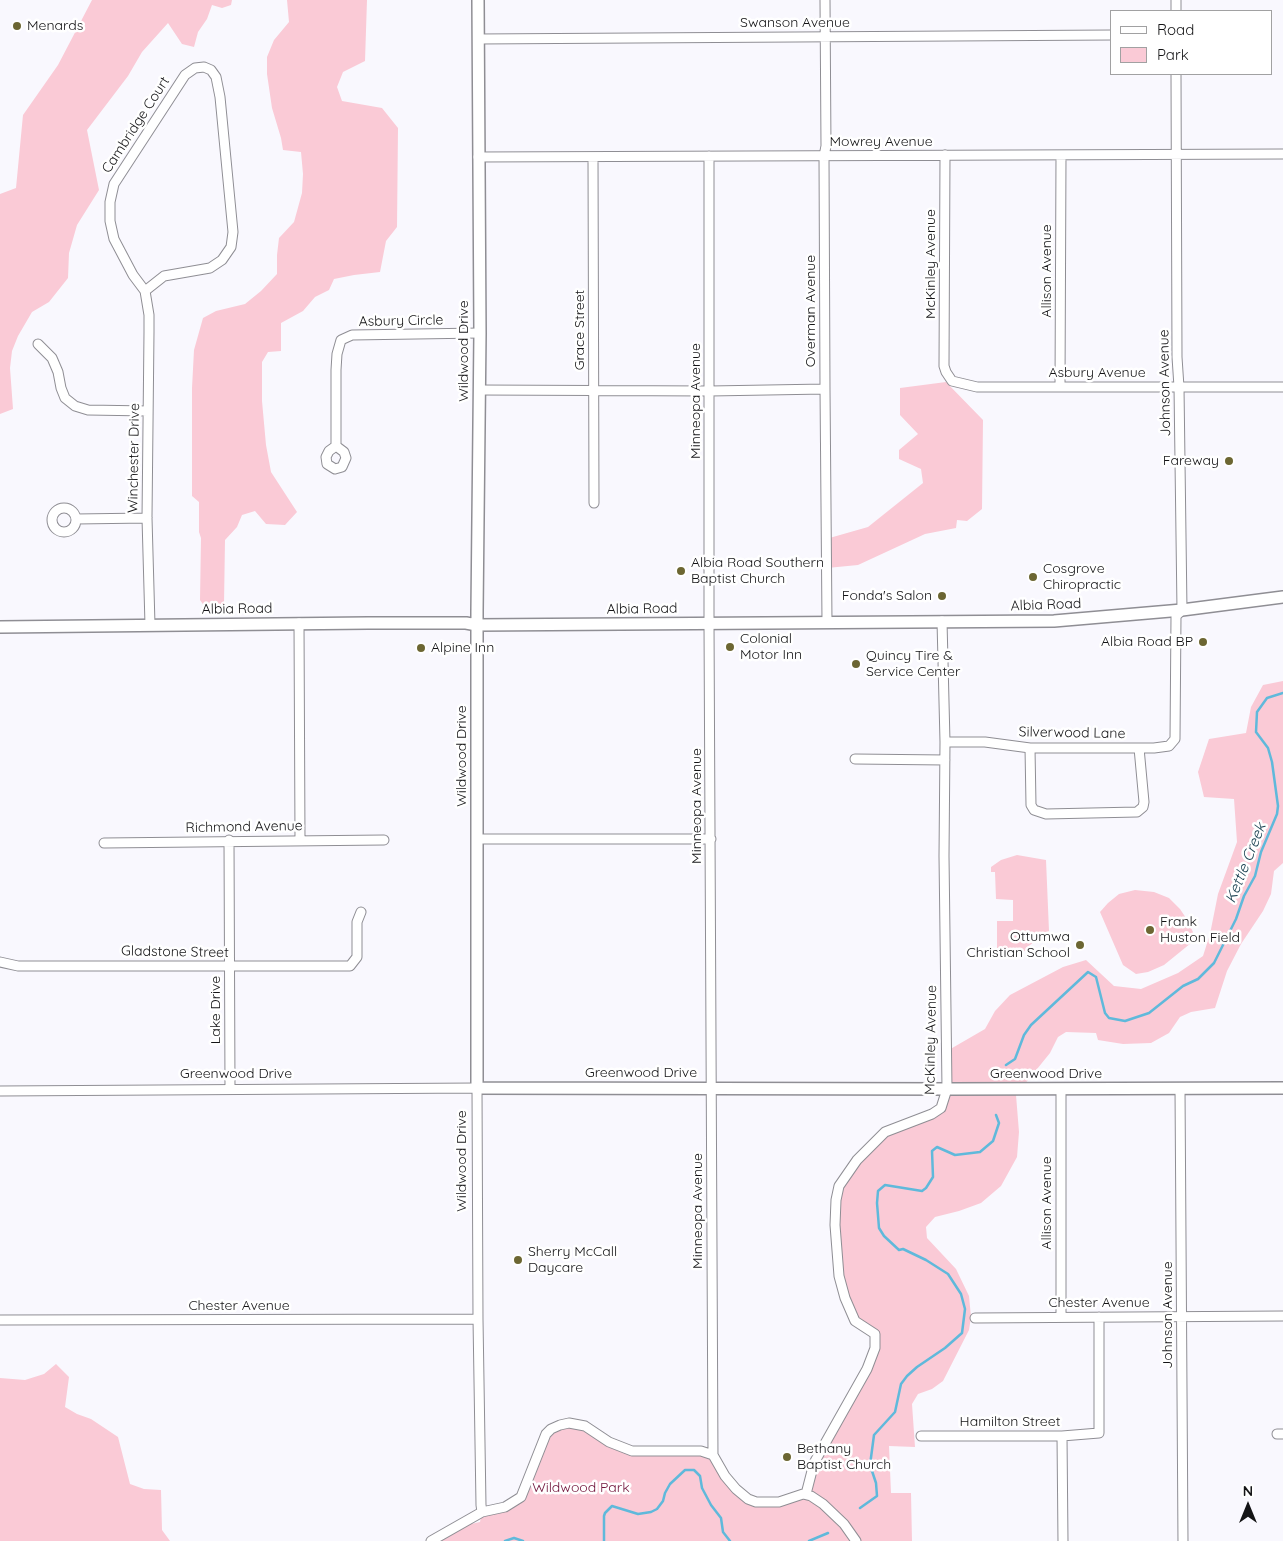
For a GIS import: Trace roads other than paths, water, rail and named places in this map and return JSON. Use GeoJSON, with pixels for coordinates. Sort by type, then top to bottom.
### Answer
{"type":"FeatureCollection","features":[{"type":"Feature","properties":{"kind":"street","name":"Wildwood Drive"},"geometry":{"type":"LineString","coordinates":[[478,0],[480,333],[477,625],[477,1088],[478,1319],[482,1512]]}},
{"type":"Feature","properties":{"kind":"street","name":"Overman Avenue"},"geometry":{"type":"LineString","coordinates":[[825,0],[824,389],[827,622]]}},
{"type":"Feature","properties":{"kind":"street","name":"Swanson Avenue"},"geometry":{"type":"LineString","coordinates":[[478,39],[1110,35]]}},
{"type":"Feature","properties":{"kind":"street","name":"Cambridge Court"},"geometry":{"type":"LineString","coordinates":[[204,67],[211,70],[216,76],[220,97],[233,232],[231,247],[222,260],[210,268],[164,276],[145,291],[133,275],[114,239],[110,220],[110,202],[114,184],[185,75],[195,68],[204,67]]}},
{"type":"Feature","properties":{"kind":"street","name":"Johnson Avenue"},"geometry":{"type":"LineString","coordinates":[[1169,746],[1175,740],[1176,616],[1182,610],[1177,357],[1176,75]]}},
{"type":"Feature","properties":{"kind":"street","name":"Mowrey Avenue"},"geometry":{"type":"LineString","coordinates":[[478,157],[1283,154]]}},
{"type":"Feature","properties":{"kind":"street","name":"Allison Avenue"},"geometry":{"type":"LineString","coordinates":[[1060,387],[1062,155]]}},
{"type":"Feature","properties":{"kind":"street","name":"Grace Street"},"geometry":{"type":"LineString","coordinates":[[593,156],[594,503]]}},
{"type":"Feature","properties":{"kind":"street","name":"Minneopa Avenue"},"geometry":{"type":"LineString","coordinates":[[708,156],[714,1455]]}},
{"type":"Feature","properties":{"kind":"street","name":"McKinley Avenue"},"geometry":{"type":"LineString","coordinates":[[945,156],[946,372]]}},
{"type":"Feature","properties":{"kind":"street","name":"Winchester Drive"},"geometry":{"type":"LineString","coordinates":[[145,291],[149,315],[147,518],[150,625]]}},
{"type":"Feature","properties":{"kind":"street","name":"Asbury Circle"},"geometry":{"type":"LineString","coordinates":[[336,446],[336,370],[337,354],[341,340],[352,335],[480,333]]}},
{"type":"Feature","properties":{"kind":"street"},"geometry":{"type":"LineString","coordinates":[[38,344],[52,358],[65,398],[75,406],[88,410],[148,411]]}},
{"type":"Feature","properties":{"kind":"street","name":"Asbury Avenue"},"geometry":{"type":"LineString","coordinates":[[946,372],[952,381],[977,387],[1283,387]]}},
{"type":"Feature","properties":{"kind":"street"},"geometry":{"type":"LineString","coordinates":[[479,390],[824,389]]}},
{"type":"Feature","properties":{"kind":"street"},"geometry":{"type":"LineString","coordinates":[[76,519],[147,518]]}},
{"type":"Feature","properties":{"kind":"street","name":"Albia Road"},"geometry":{"type":"LineString","coordinates":[[0,627],[299,623],[466,623],[477,625],[1054,621],[1182,610],[1283,597]]}},
{"type":"Feature","properties":{"kind":"street","name":"McKinley Avenue"},"geometry":{"type":"LineString","coordinates":[[806,1494],[814,1463],[867,1369],[875,1348],[875,1334],[855,1321],[845,1298],[839,1276],[835,1225],[836,1200],[839,1186],[857,1160],[885,1132],[932,1114],[941,1108],[947,1090],[944,856],[945,742],[942,621]]}},
{"type":"Feature","properties":{"kind":"street"},"geometry":{"type":"LineString","coordinates":[[299,623],[300,840]]}},
{"type":"Feature","properties":{"kind":"street","name":"Silverwood Lane"},"geometry":{"type":"LineString","coordinates":[[945,742],[985,742],[1030,748],[1139,748],[1169,746]]}},
{"type":"Feature","properties":{"kind":"street"},"geometry":{"type":"LineString","coordinates":[[1030,748],[1031,805],[1034,810],[1042,814],[1056,814],[1137,812],[1143,807],[1139,748]]}},
{"type":"Feature","properties":{"kind":"street"},"geometry":{"type":"LineString","coordinates":[[855,758],[945,760]]}},
{"type":"Feature","properties":{"kind":"street"},"geometry":{"type":"LineString","coordinates":[[477,839],[711,839]]}},
{"type":"Feature","properties":{"kind":"street","name":"Richmond Avenue"},"geometry":{"type":"LineString","coordinates":[[104,843],[229,840],[384,840]]}},
{"type":"Feature","properties":{"kind":"street","name":"Lake Drive"},"geometry":{"type":"LineString","coordinates":[[229,840],[230,1089]]}},
{"type":"Feature","properties":{"kind":"street","name":"Gladstone Street"},"geometry":{"type":"LineString","coordinates":[[0,962],[18,966],[350,966],[357,957],[357,922],[361,912]]}},
{"type":"Feature","properties":{"kind":"street","name":"Greenwood Drive"},"geometry":{"type":"LineString","coordinates":[[0,1091],[477,1088],[947,1090],[1283,1088]]}},
{"type":"Feature","properties":{"kind":"street","name":"Johnson Avenue"},"geometry":{"type":"LineString","coordinates":[[1180,1088],[1183,1541]]}},
{"type":"Feature","properties":{"kind":"street","name":"Allison Avenue"},"geometry":{"type":"LineString","coordinates":[[1061,1089],[1061,1317]]}},
{"type":"Feature","properties":{"kind":"street","name":"Chester Avenue"},"geometry":{"type":"LineString","coordinates":[[975,1318],[1283,1316]]}},
{"type":"Feature","properties":{"kind":"street","name":"Hamilton Street"},"geometry":{"type":"LineString","coordinates":[[921,1436],[1062,1436],[1099,1433],[1099,1317]]}},
{"type":"Feature","properties":{"kind":"street","name":"Chester Avenue"},"geometry":{"type":"LineString","coordinates":[[0,1320],[478,1319]]}},
{"type":"Feature","properties":{"kind":"street"},"geometry":{"type":"LineString","coordinates":[[431,1541],[482,1512],[505,1508],[520,1496],[546,1434],[551,1429],[569,1423],[585,1426],[609,1442],[632,1451],[701,1451],[714,1455],[725,1476],[748,1499],[756,1502],[779,1502],[806,1494],[823,1504],[844,1524],[856,1541]]}},
{"type":"Feature","properties":{"kind":"street"},"geometry":{"type":"LineString","coordinates":[[1062,1436],[1064,1541]]}},
{"type":"Feature","properties":{"kind":"waterway","name":"Kettle Creek"},"geometry":{"type":"LineString","coordinates":[[1006,1065],[1015,1059],[1024,1035],[1031,1025],[1088,972],[1096,977],[1105,1013],[1109,1018],[1125,1021],[1149,1013],[1183,986],[1198,979],[1214,963],[1255,876],[1261,852],[1277,814],[1278,806],[1272,762],[1268,748],[1256,732],[1257,712],[1267,698],[1283,693]]}},
{"type":"Feature","properties":{"kind":"waterway","name":"Kettle Creek"},"geometry":{"type":"LineString","coordinates":[[860,1508],[877,1496],[876,1483],[870,1465],[874,1435],[895,1412],[901,1384],[907,1376],[962,1333],[965,1309],[961,1294],[948,1274],[926,1260],[903,1249],[899,1250],[884,1236],[879,1228],[878,1191],[885,1185],[922,1191],[933,1177],[932,1151],[937,1147],[955,1155],[980,1152],[993,1141],[999,1123],[996,1115]]}},
{"type":"Feature","properties":{"kind":"waterway","name":"Kettle Creek"},"geometry":{"type":"LineString","coordinates":[[604,1541],[604,1516],[612,1506],[638,1514],[651,1512],[657,1509],[663,1501],[670,1484],[685,1470],[694,1470],[700,1476],[702,1488],[721,1518],[723,1532],[730,1541]]}},
{"type":"Feature","properties":{"kind":"waterway","name":"Kettle Creek"},"geometry":{"type":"LineString","coordinates":[[809,1541],[828,1533]]}},
{"type":"Feature","properties":{"kind":"waterway","name":"Kettle Creek"},"geometry":{"type":"LineString","coordinates":[[505,1541],[514,1538],[523,1541]]}},
{"type":"Feature","properties":{"kind":"place","name":"Menards"},"geometry":{"type":"Point","coordinates":[17,26]}},
{"type":"Feature","properties":{"kind":"place","name":"Fareway"},"geometry":{"type":"Point","coordinates":[1229,461]}},
{"type":"Feature","properties":{"kind":"place","name":"Albia Road Southern Baptist Church"},"geometry":{"type":"Point","coordinates":[681,571]}},
{"type":"Feature","properties":{"kind":"place","name":"Cosgrove Chiropractic"},"geometry":{"type":"Point","coordinates":[1033,577]}},
{"type":"Feature","properties":{"kind":"place","name":"Fonda's Salon"},"geometry":{"type":"Point","coordinates":[942,596]}},
{"type":"Feature","properties":{"kind":"place","name":"Albia Road BP"},"geometry":{"type":"Point","coordinates":[1203,642]}},
{"type":"Feature","properties":{"kind":"place","name":"Colonial Motor Inn"},"geometry":{"type":"Point","coordinates":[730,647]}},
{"type":"Feature","properties":{"kind":"place","name":"Alpine Inn"},"geometry":{"type":"Point","coordinates":[421,648]}},
{"type":"Feature","properties":{"kind":"place","name":"Quincy Tire & Service Center"},"geometry":{"type":"Point","coordinates":[856,664]}},
{"type":"Feature","properties":{"kind":"place","name":"Frank Huston Field"},"geometry":{"type":"Point","coordinates":[1150,930]}},
{"type":"Feature","properties":{"kind":"place","name":"Ottumwa Christian School"},"geometry":{"type":"Point","coordinates":[1080,945]}},
{"type":"Feature","properties":{"kind":"place","name":"Sherry McCall Daycare"},"geometry":{"type":"Point","coordinates":[518,1260]}},
{"type":"Feature","properties":{"kind":"place","name":"Bethany Baptist Church"},"geometry":{"type":"Point","coordinates":[787,1457]}},
{"type":"Feature","properties":{"kind":"park label","name":"Wildwood Park"},"geometry":{"type":"Point","coordinates":[581,1488]}}]}
